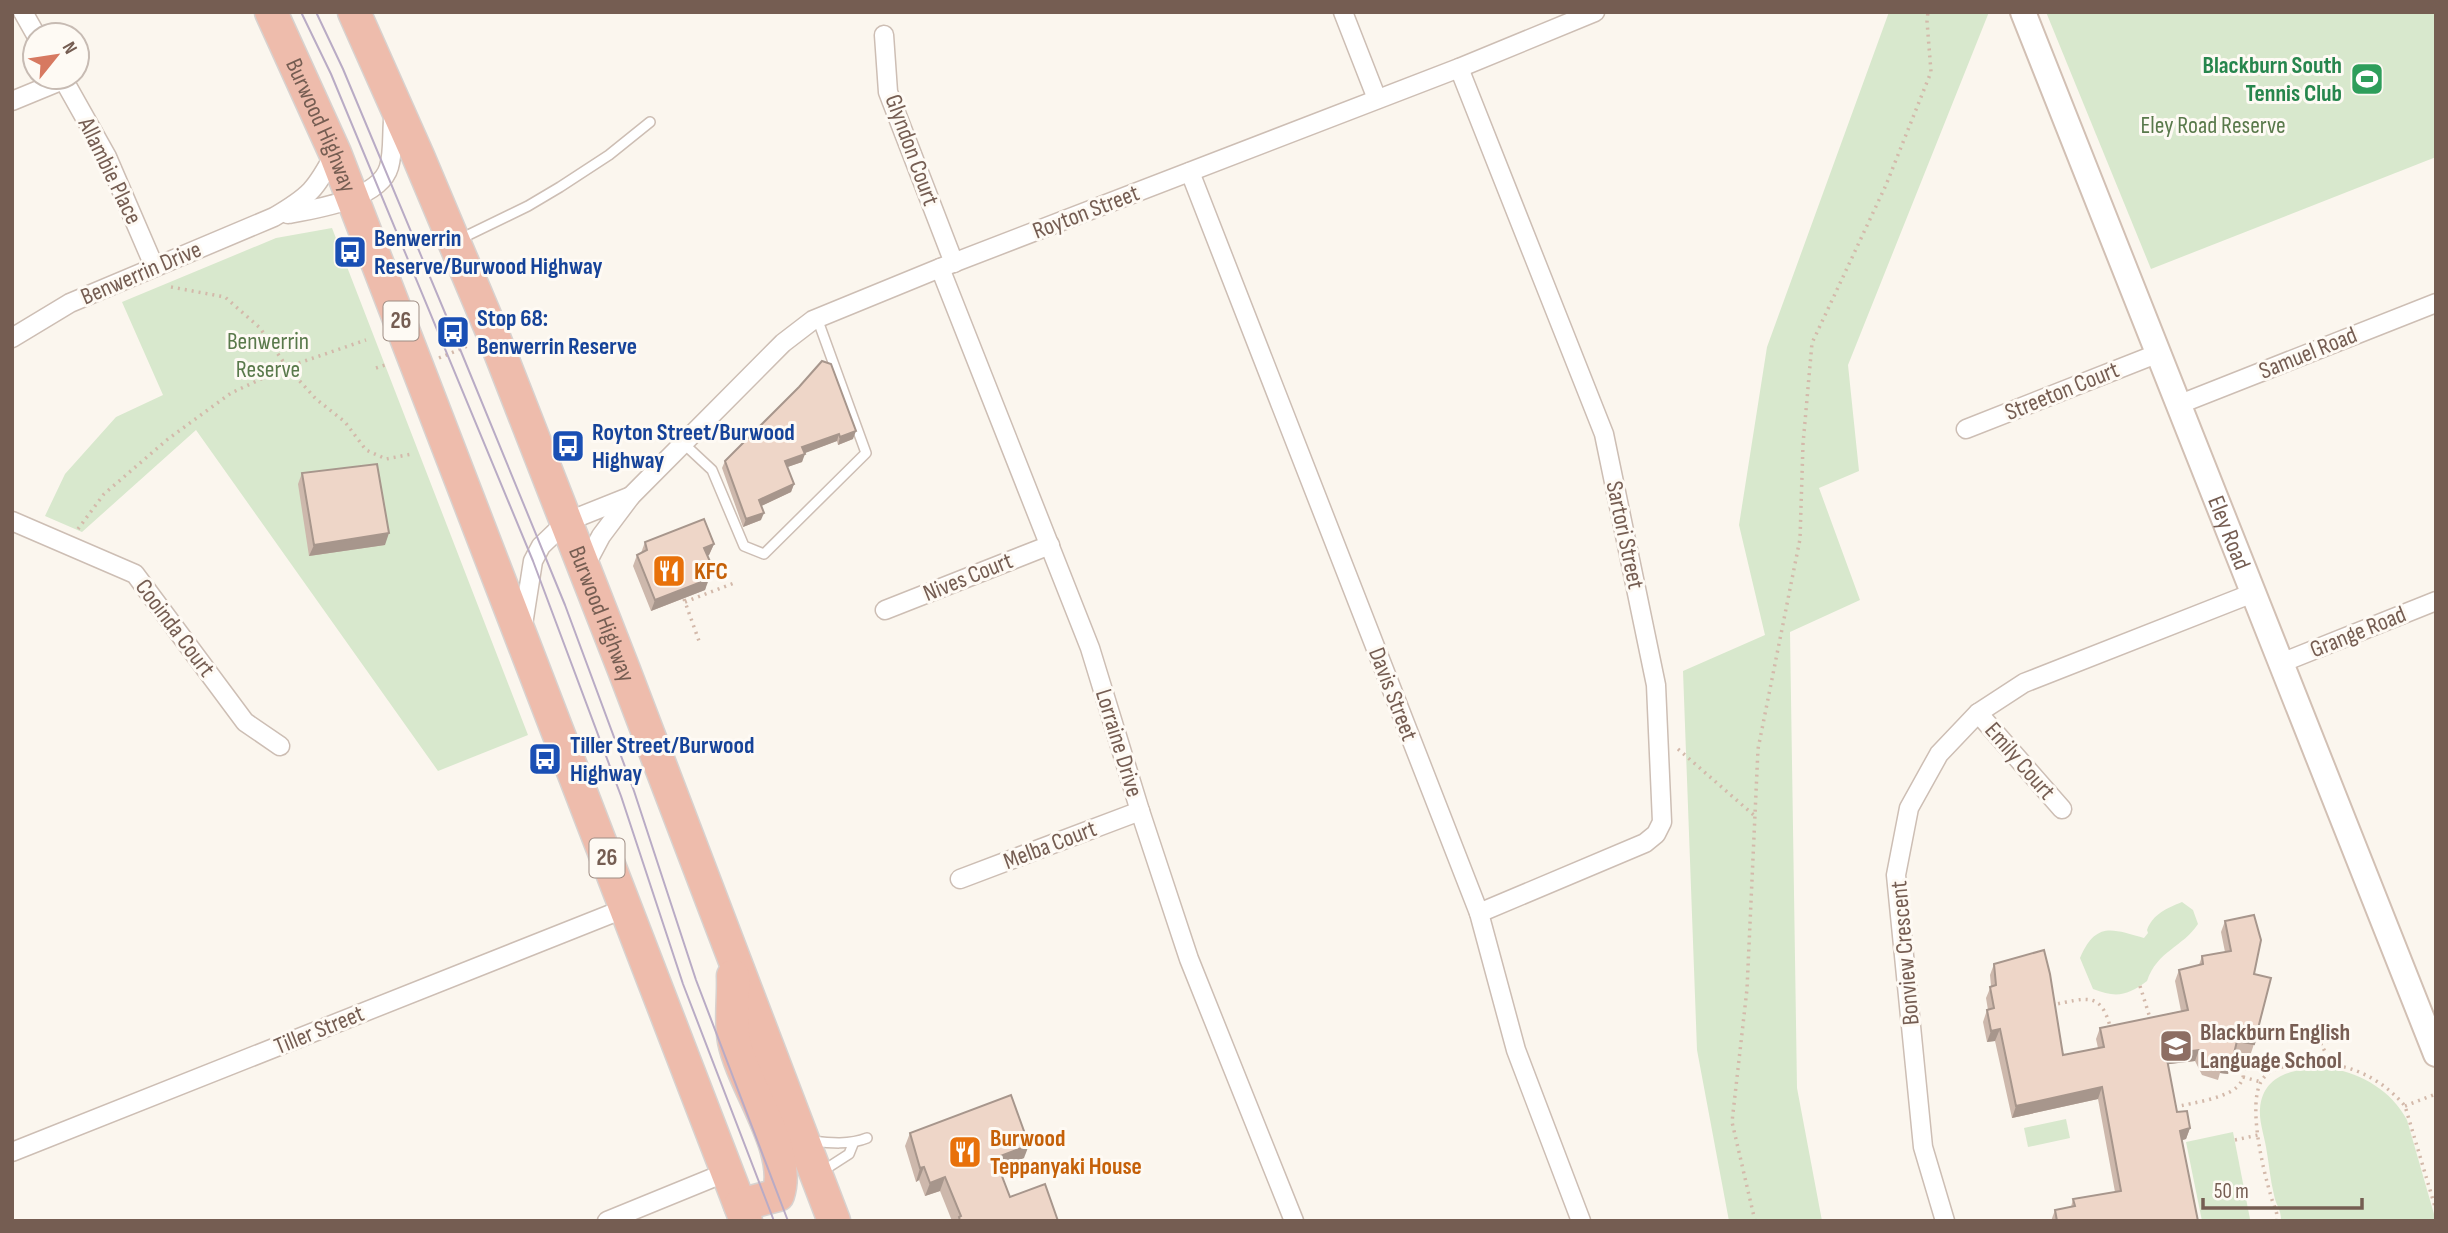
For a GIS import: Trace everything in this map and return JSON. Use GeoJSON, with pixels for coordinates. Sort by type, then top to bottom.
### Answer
{"type":"FeatureCollection","features":[{"type":"Feature","properties":{"kind":"highway","name":"Burwood Highway"},"geometry":{"type":"LineString","coordinates":[[271,12],[353,197],[743,1213]]}},
{"type":"Feature","properties":{"kind":"highway","name":"Burwood Highway"},"geometry":{"type":"LineString","coordinates":[[354,12],[454,242],[566,522],[834,1221]]}},
{"type":"Feature","properties":{"kind":"highway"},"geometry":{"type":"LineString","coordinates":[[733,957],[734,1041],[775,1149],[782,1176],[778,1195],[743,1213]]}},
{"type":"Feature","properties":{"kind":"main road","name":"Eley Road"},"geometry":{"type":"LineString","coordinates":[[2023,12],[2436,1054]]}},
{"type":"Feature","properties":{"kind":"street"},"geometry":{"type":"LineString","coordinates":[[1343,12],[1377,99]]}},
{"type":"Feature","properties":{"kind":"street","name":"Royton Street"},"geometry":{"type":"LineString","coordinates":[[584,568],[601,536],[631,496],[783,343],[817,318],[947,265],[1459,68],[1595,12]]}},
{"type":"Feature","properties":{"kind":"street","name":"Glyndon Court"},"geometry":{"type":"LineString","coordinates":[[884,35],[888,92],[947,265]]}},
{"type":"Feature","properties":{"kind":"street","name":"Sartori Street"},"geometry":{"type":"LineString","coordinates":[[1459,68],[1604,434],[1656,685],[1662,822],[1656,834],[1645,844],[1479,913]]}},
{"type":"Feature","properties":{"kind":"street"},"geometry":{"type":"LineString","coordinates":[[12,101],[34,91]]}},
{"type":"Feature","properties":{"kind":"street","name":"Allambie Place"},"geometry":{"type":"LineString","coordinates":[[69,91],[107,157],[154,266]]}},
{"type":"Feature","properties":{"kind":"street","name":"Benwerrin Drive"},"geometry":{"type":"LineString","coordinates":[[274,217],[321,208],[353,197],[376,184],[387,174],[395,103]]}},
{"type":"Feature","properties":{"kind":"street","name":"Benwerrin Drive"},"geometry":{"type":"LineString","coordinates":[[12,338],[69,303],[274,217],[303,200],[312,191],[335,153]]}},
{"type":"Feature","properties":{"kind":"street","name":"Davis Street"},"geometry":{"type":"LineString","coordinates":[[1190,172],[1479,913],[1516,1050],[1581,1221]]}},
{"type":"Feature","properties":{"kind":"street","name":"Lorraine Drive"},"geometry":{"type":"LineString","coordinates":[[947,265],[1090,648],[1189,959],[1294,1221]]}},
{"type":"Feature","properties":{"kind":"street","name":"Samuel Road"},"geometry":{"type":"LineString","coordinates":[[2180,404],[2436,303]]}},
{"type":"Feature","properties":{"kind":"street","name":"Streeton Court"},"geometry":{"type":"LineString","coordinates":[[1966,429],[2159,353]]}},
{"type":"Feature","properties":{"kind":"street","name":"Royton Street"},"geometry":{"type":"LineString","coordinates":[[522,633],[533,561],[541,546],[566,522],[631,496]]}},
{"type":"Feature","properties":{"kind":"street","name":"Cooinda Court"},"geometry":{"type":"LineString","coordinates":[[12,521],[135,574],[246,722],[280,746]]}},
{"type":"Feature","properties":{"kind":"street","name":"Nives Court"},"geometry":{"type":"LineString","coordinates":[[885,610],[1050,545]]}},
{"type":"Feature","properties":{"kind":"street","name":"Bonview Crescent"},"geometry":{"type":"LineString","coordinates":[[1945,1221],[1923,1147],[1896,875],[1909,808],[1938,754],[1978,713],[2024,683],[2253,593]]}},
{"type":"Feature","properties":{"kind":"street","name":"Grange Road"},"geometry":{"type":"LineString","coordinates":[[2281,663],[2436,601]]}},
{"type":"Feature","properties":{"kind":"street","name":"Emily Court"},"geometry":{"type":"LineString","coordinates":[[1978,713],[2062,809]]}},
{"type":"Feature","properties":{"kind":"street","name":"Melba Court"},"geometry":{"type":"LineString","coordinates":[[960,879],[1140,811]]}},
{"type":"Feature","properties":{"kind":"street","name":"Tiller Street"},"geometry":{"type":"LineString","coordinates":[[12,1152],[626,908]]}},
{"type":"Feature","properties":{"kind":"street"},"geometry":{"type":"LineString","coordinates":[[607,1221],[727,1172]]}},
{"type":"Feature","properties":{"kind":"lane"},"geometry":{"type":"LineString","coordinates":[[454,242],[528,206],[560,187],[617,149],[650,122]]}},
{"type":"Feature","properties":{"kind":"lane"},"geometry":{"type":"LineString","coordinates":[[683,443],[712,470],[744,546],[764,554],[866,453],[817,318]]}},
{"type":"Feature","properties":{"kind":"lane"},"geometry":{"type":"LineString","coordinates":[[804,1140],[844,1141],[853,1144],[867,1138]]}},
{"type":"Feature","properties":{"kind":"lane"},"geometry":{"type":"LineString","coordinates":[[817,1175],[849,1154],[853,1144]]}},
{"type":"Feature","properties":{"kind":"path"},"geometry":{"type":"LineString","coordinates":[[1755,1221],[1732,1122],[1747,989],[1758,749],[1800,539],[1803,444],[1812,344],[1885,185],[1931,72],[1928,12]]}},
{"type":"Feature","properties":{"kind":"path"},"geometry":{"type":"LineString","coordinates":[[171,287],[225,297],[260,328],[287,368],[316,399],[345,422],[366,450],[386,458],[412,454]]}},
{"type":"Feature","properties":{"kind":"path"},"geometry":{"type":"LineString","coordinates":[[69,545],[81,523],[104,494],[168,439],[231,393],[287,368],[366,340]]}},
{"type":"Feature","properties":{"kind":"path"},"geometry":{"type":"LineString","coordinates":[[449,354],[470,345]]}},
{"type":"Feature","properties":{"kind":"path"},"geometry":{"type":"LineString","coordinates":[[699,641],[684,601],[734,583]]}},
{"type":"Feature","properties":{"kind":"path"},"geometry":{"type":"LineString","coordinates":[[1658,732],[1756,817]]}},
{"type":"Feature","properties":{"kind":"path"},"geometry":{"type":"LineString","coordinates":[[2140,986],[2152,1024],[2157,1023]]}},
{"type":"Feature","properties":{"kind":"path"},"geometry":{"type":"LineString","coordinates":[[2049,1005],[2092,1000],[2101,1004],[2106,1011],[2111,1032]]}},
{"type":"Feature","properties":{"kind":"path"},"geometry":{"type":"LineString","coordinates":[[2331,1040],[2320,1044],[2331,1064]]}},
{"type":"Feature","properties":{"kind":"path"},"geometry":{"type":"LineString","coordinates":[[2173,1107],[2225,1095],[2241,1083],[2246,1055]]}},
{"type":"Feature","properties":{"kind":"path"},"geometry":{"type":"LineString","coordinates":[[2277,1221],[2278,1212],[2271,1197],[2255,1108],[2261,1082],[2272,1072],[2285,1067],[2344,1065],[2363,1073],[2405,1106],[2436,1210]]}},
{"type":"Feature","properties":{"kind":"path"},"geometry":{"type":"LineString","coordinates":[[2243,1077],[2261,1082]]}},
{"type":"Feature","properties":{"kind":"path"},"geometry":{"type":"LineString","coordinates":[[2405,1106],[2436,1094]]}},
{"type":"Feature","properties":{"kind":"path"},"geometry":{"type":"LineString","coordinates":[[2235,1140],[2258,1135]]}},
{"type":"Feature","properties":{"kind":"green space"},"geometry":{"type":"Polygon","coordinates":[[[1889,12],[1989,12],[1848,365],[1859,471],[1819,488],[1860,600],[1790,632],[1797,1088],[1822,1221],[1729,1221],[1697,1050],[1683,671],[1765,635],[1739,525],[1767,347],[1889,12]]]}},
{"type":"Feature","properties":{"kind":"green space","name":"Eley Road Reserve"},"geometry":{"type":"Polygon","coordinates":[[[2046,12],[2436,12],[2436,157],[2151,269],[2046,12]]]}},
{"type":"Feature","properties":{"kind":"green space","name":"Benwerrin Reserve"},"geometry":{"type":"Polygon","coordinates":[[[332,228],[528,735],[438,771],[196,430],[82,532],[45,516],[65,474],[116,417],[163,395],[122,302],[276,238],[332,228]]]}},
{"type":"Feature","properties":{"kind":"green space"},"geometry":{"type":"Polygon","coordinates":[[[2182,902],[2193,910],[2198,924],[2157,963],[2147,981],[2121,994],[2108,994],[2093,989],[2080,958],[2092,938],[2099,933],[2114,931],[2144,938],[2157,916],[2182,902]]]}},
{"type":"Feature","properties":{"kind":"green space"},"geometry":{"type":"Polygon","coordinates":[[[2331,1068],[2375,1085],[2400,1109],[2407,1120],[2436,1221],[2281,1221],[2261,1123],[2263,1096],[2276,1079],[2285,1074],[2307,1069],[2331,1068]]]}},
{"type":"Feature","properties":{"kind":"green space"},"geometry":{"type":"Polygon","coordinates":[[[2066,1119],[2070,1138],[2028,1147],[2024,1128],[2066,1119]]]}},
{"type":"Feature","properties":{"kind":"green space"},"geometry":{"type":"Polygon","coordinates":[[[2233,1132],[2250,1219],[2202,1221],[2186,1142],[2233,1132]]]}},
{"type":"Feature","properties":{"kind":"building"},"geometry":{"type":"Polygon","coordinates":[[[822,361],[831,364],[856,431],[802,447],[805,454],[785,461],[794,484],[759,500],[764,513],[746,519],[725,461],[822,361]]]}},
{"type":"Feature","properties":{"kind":"building"},"geometry":{"type":"Polygon","coordinates":[[[377,464],[389,533],[314,545],[302,473],[377,464]]]}},
{"type":"Feature","properties":{"kind":"building","name":"KFC"},"geometry":{"type":"Polygon","coordinates":[[[704,519],[714,544],[704,548],[712,566],[705,569],[709,579],[655,600],[637,555],[647,550],[645,542],[704,519]]]}},
{"type":"Feature","properties":{"kind":"building"},"geometry":{"type":"Polygon","coordinates":[[[2254,915],[2261,940],[2254,974],[2271,978],[2254,1044],[2237,1041],[2232,1062],[2224,1061],[2222,1068],[2206,1064],[2199,1050],[2166,1054],[2177,1112],[2187,1111],[2190,1128],[2180,1131],[2198,1221],[2057,1221],[2055,1210],[2075,1206],[2073,1199],[2121,1191],[2102,1087],[2016,1106],[2000,1029],[1991,1031],[1987,1010],[1994,1008],[1990,987],[1996,985],[1994,964],[2044,950],[2063,1055],[2104,1047],[2100,1028],[2188,1010],[2179,970],[2203,964],[2202,956],[2231,951],[2225,921],[2254,915]]]}},
{"type":"Feature","properties":{"kind":"building"},"geometry":{"type":"Polygon","coordinates":[[[1011,1095],[1029,1145],[995,1158],[1010,1197],[1045,1184],[1058,1221],[960,1221],[961,1216],[945,1177],[930,1183],[924,1167],[920,1168],[910,1133],[1011,1095]]]}},
{"type":"Feature","properties":{"kind":"tram line"},"geometry":{"type":"LineString","coordinates":[[301,12],[331,74],[533,561],[621,796],[683,984],[774,1221]]}},
{"type":"Feature","properties":{"kind":"tram line"},"geometry":{"type":"LineString","coordinates":[[316,12],[343,69],[565,605],[634,791],[696,980],[788,1221]]}},
{"type":"Feature","properties":{"kind":"place","name":"Blackburn South Tennis Club"},"geometry":{"type":"Point","coordinates":[2367,79]}},
{"type":"Feature","properties":{"kind":"place","name":"Benwerrin Reserve/Burwood Highway"},"geometry":{"type":"Point","coordinates":[350,252]}},
{"type":"Feature","properties":{"kind":"place","name":"Stop 68: Benwerrin Reserve"},"geometry":{"type":"Point","coordinates":[453,332]}},
{"type":"Feature","properties":{"kind":"place","name":"Royton Street/Burwood Highway"},"geometry":{"type":"Point","coordinates":[568,446]}},
{"type":"Feature","properties":{"kind":"place","name":"KFC"},"geometry":{"type":"Point","coordinates":[669,571]}},
{"type":"Feature","properties":{"kind":"place","name":"Tiller Street/Burwood Highway"},"geometry":{"type":"Point","coordinates":[545,759]}},
{"type":"Feature","properties":{"kind":"place","name":"Blackburn English Language School"},"geometry":{"type":"Point","coordinates":[2176,1046]}},
{"type":"Feature","properties":{"kind":"place","name":"Burwood Teppanyaki House"},"geometry":{"type":"Point","coordinates":[965,1152]}}]}
